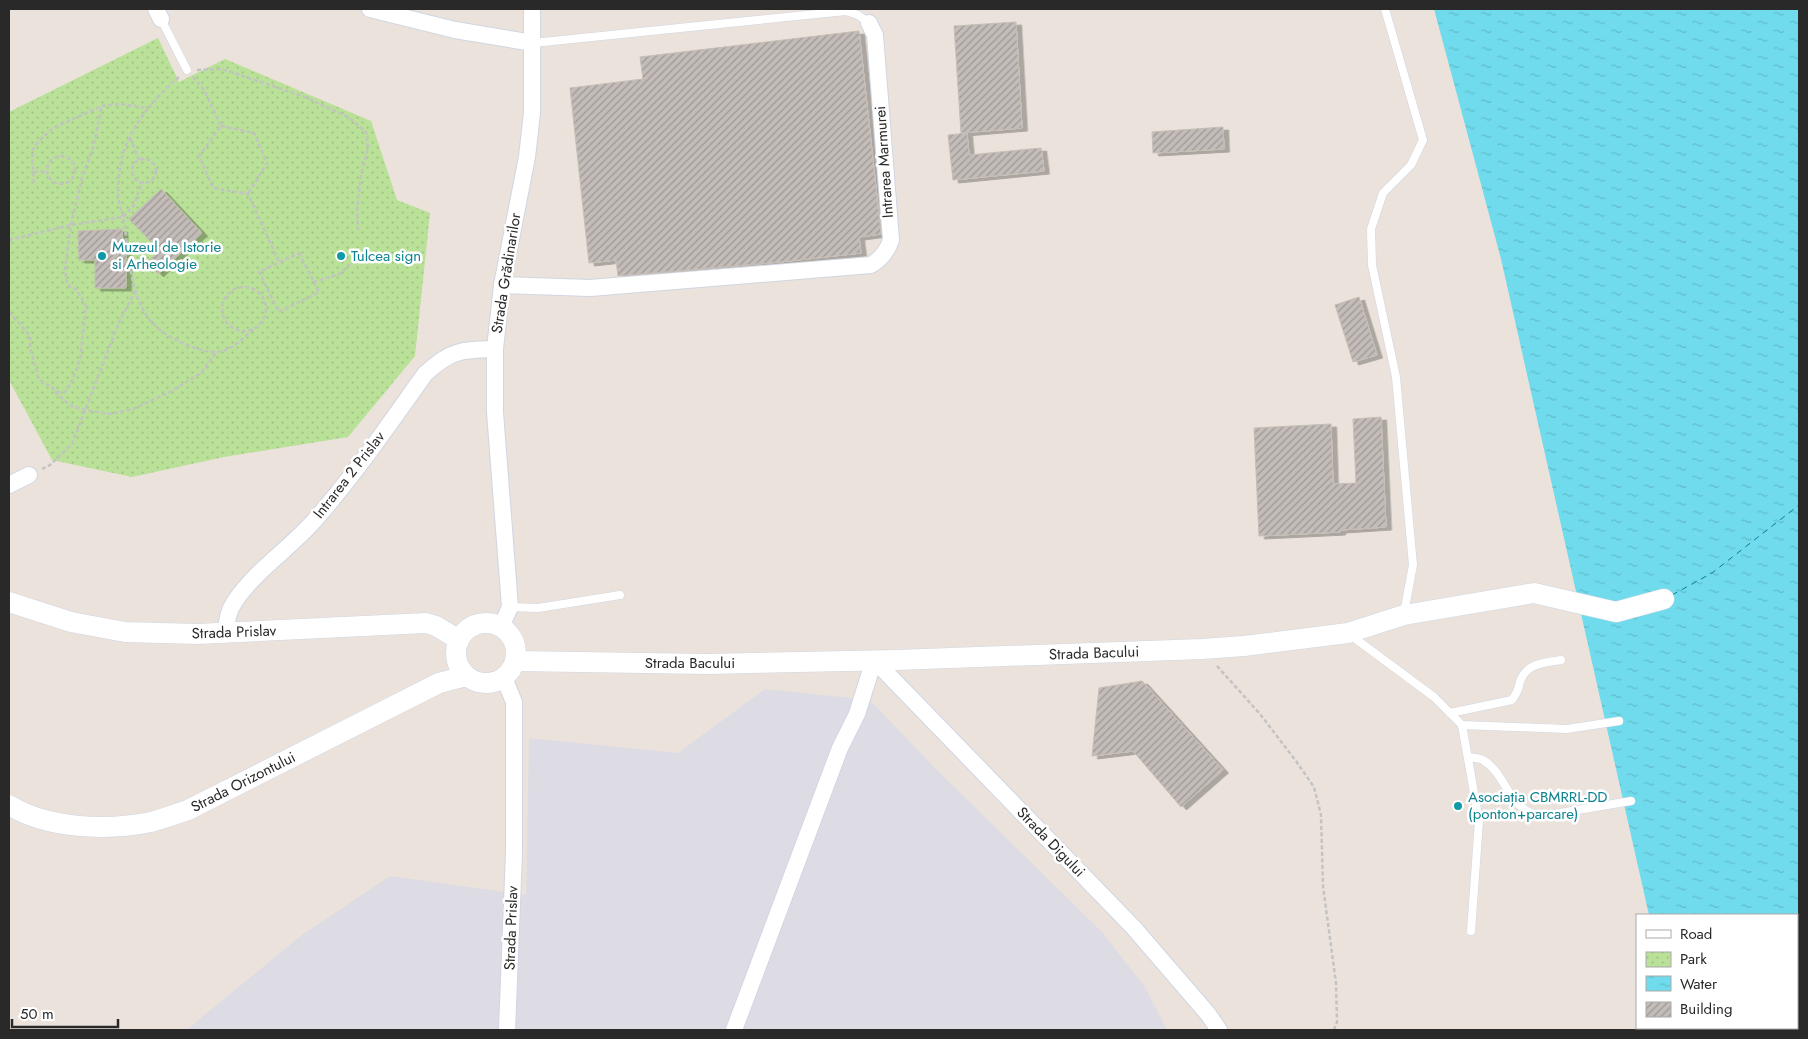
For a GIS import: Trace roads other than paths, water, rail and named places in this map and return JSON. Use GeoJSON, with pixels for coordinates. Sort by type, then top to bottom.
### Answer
{"type":"FeatureCollection","features":[{"type":"Feature","properties":{"kind":"street"},"geometry":{"type":"LineString","coordinates":[[370,9],[456,30],[533,44]]}},
{"type":"Feature","properties":{"kind":"street","name":"Strada Grădinarilor"},"geometry":{"type":"LineString","coordinates":[[502,627],[510,608],[495,412],[495,349],[502,285],[528,156],[532,112],[532,9]]}},
{"type":"Feature","properties":{"kind":"street","name":"Intrarea Marmurei"},"geometry":{"type":"LineString","coordinates":[[502,285],[590,288],[870,266],[879,261],[890,240],[874,35],[869,23]]}},
{"type":"Feature","properties":{"kind":"street","name":"Intrarea 2 Prislav"},"geometry":{"type":"LineString","coordinates":[[226,633],[226,620],[235,601],[258,575],[311,524],[338,492],[425,374],[438,362],[463,350],[495,349]]}},
{"type":"Feature","properties":{"kind":"street"},"geometry":{"type":"LineString","coordinates":[[9,485],[30,476]]}},
{"type":"Feature","properties":{"kind":"street","name":"Strada Bacului"},"geometry":{"type":"LineString","coordinates":[[515,661],[708,664],[1202,649],[1244,646],[1348,633],[1404,615],[1534,593],[1616,612],[1664,599]]}},
{"type":"Feature","properties":{"kind":"street","name":"Strada Prislav"},"geometry":{"type":"LineString","coordinates":[[9,602],[71,622],[125,632],[226,633],[426,623],[436,626],[459,640]]}},
{"type":"Feature","properties":{"kind":"street"},"geometry":{"type":"LineString","coordinates":[[482,623],[492,623],[502,627],[509,633],[517,651],[509,674],[504,678],[485,684],[466,676],[460,669],[456,659],[459,640],[473,626],[482,623]]}},
{"type":"Feature","properties":{"kind":"street"},"geometry":{"type":"LineString","coordinates":[[734,1030],[840,748],[857,714],[874,660]]}},
{"type":"Feature","properties":{"kind":"street","name":"Strada Digului"},"geometry":{"type":"LineString","coordinates":[[874,660],[1133,928],[1208,1014],[1219,1030]]}},
{"type":"Feature","properties":{"kind":"street","name":"Strada Orizontului"},"geometry":{"type":"LineString","coordinates":[[9,805],[20,812],[40,820],[74,825],[113,827],[152,822],[188,810],[439,683],[466,676]]}},
{"type":"Feature","properties":{"kind":"street","name":"Strada Prislav"},"geometry":{"type":"LineString","coordinates":[[504,678],[514,702],[514,853],[507,1030]]}},
{"type":"Feature","properties":{"kind":"lane"},"geometry":{"type":"LineString","coordinates":[[1385,9],[1423,140],[1411,165],[1383,193],[1371,230],[1372,265],[1396,377],[1413,565],[1404,615]]}},
{"type":"Feature","properties":{"kind":"lane","name":"Intrarea Marmurei"},"geometry":{"type":"LineString","coordinates":[[533,44],[846,11],[858,15],[869,23]]}},
{"type":"Feature","properties":{"kind":"lane"},"geometry":{"type":"LineString","coordinates":[[158,14],[187,70]]}},
{"type":"Feature","properties":{"kind":"lane"},"geometry":{"type":"LineString","coordinates":[[510,608],[538,608],[620,595]]}},
{"type":"Feature","properties":{"kind":"lane"},"geometry":{"type":"LineString","coordinates":[[1348,633],[1434,698],[1462,725],[1479,821],[1471,931]]}},
{"type":"Feature","properties":{"kind":"lane"},"geometry":{"type":"LineString","coordinates":[[1450,713],[1512,700],[1518,692],[1524,673],[1532,665],[1561,660]]}},
{"type":"Feature","properties":{"kind":"lane"},"geometry":{"type":"LineString","coordinates":[[1462,725],[1567,730],[1620,720]]}},
{"type":"Feature","properties":{"kind":"lane"},"geometry":{"type":"LineString","coordinates":[[1468,757],[1483,760],[1494,770],[1518,804],[1531,814],[1542,816],[1631,800]]}},
{"type":"Feature","properties":{"kind":"water"},"geometry":{"type":"Polygon","coordinates":[[[1434,9],[1799,9],[1799,1030],[1665,1030],[1798,1029],[1798,914],[1649,914],[1501,259],[1434,9]]]}},
{"type":"Feature","properties":{"kind":"place","name":"Muzeul de Istorie si Arheologie"},"geometry":{"type":"Point","coordinates":[102,256]}},
{"type":"Feature","properties":{"kind":"place","name":"Tulcea sign"},"geometry":{"type":"Point","coordinates":[341,256]}},
{"type":"Feature","properties":{"kind":"place","name":"Asociația CBMRRL-DD (ponton+parcare)"},"geometry":{"type":"Point","coordinates":[1458,806]}}]}
